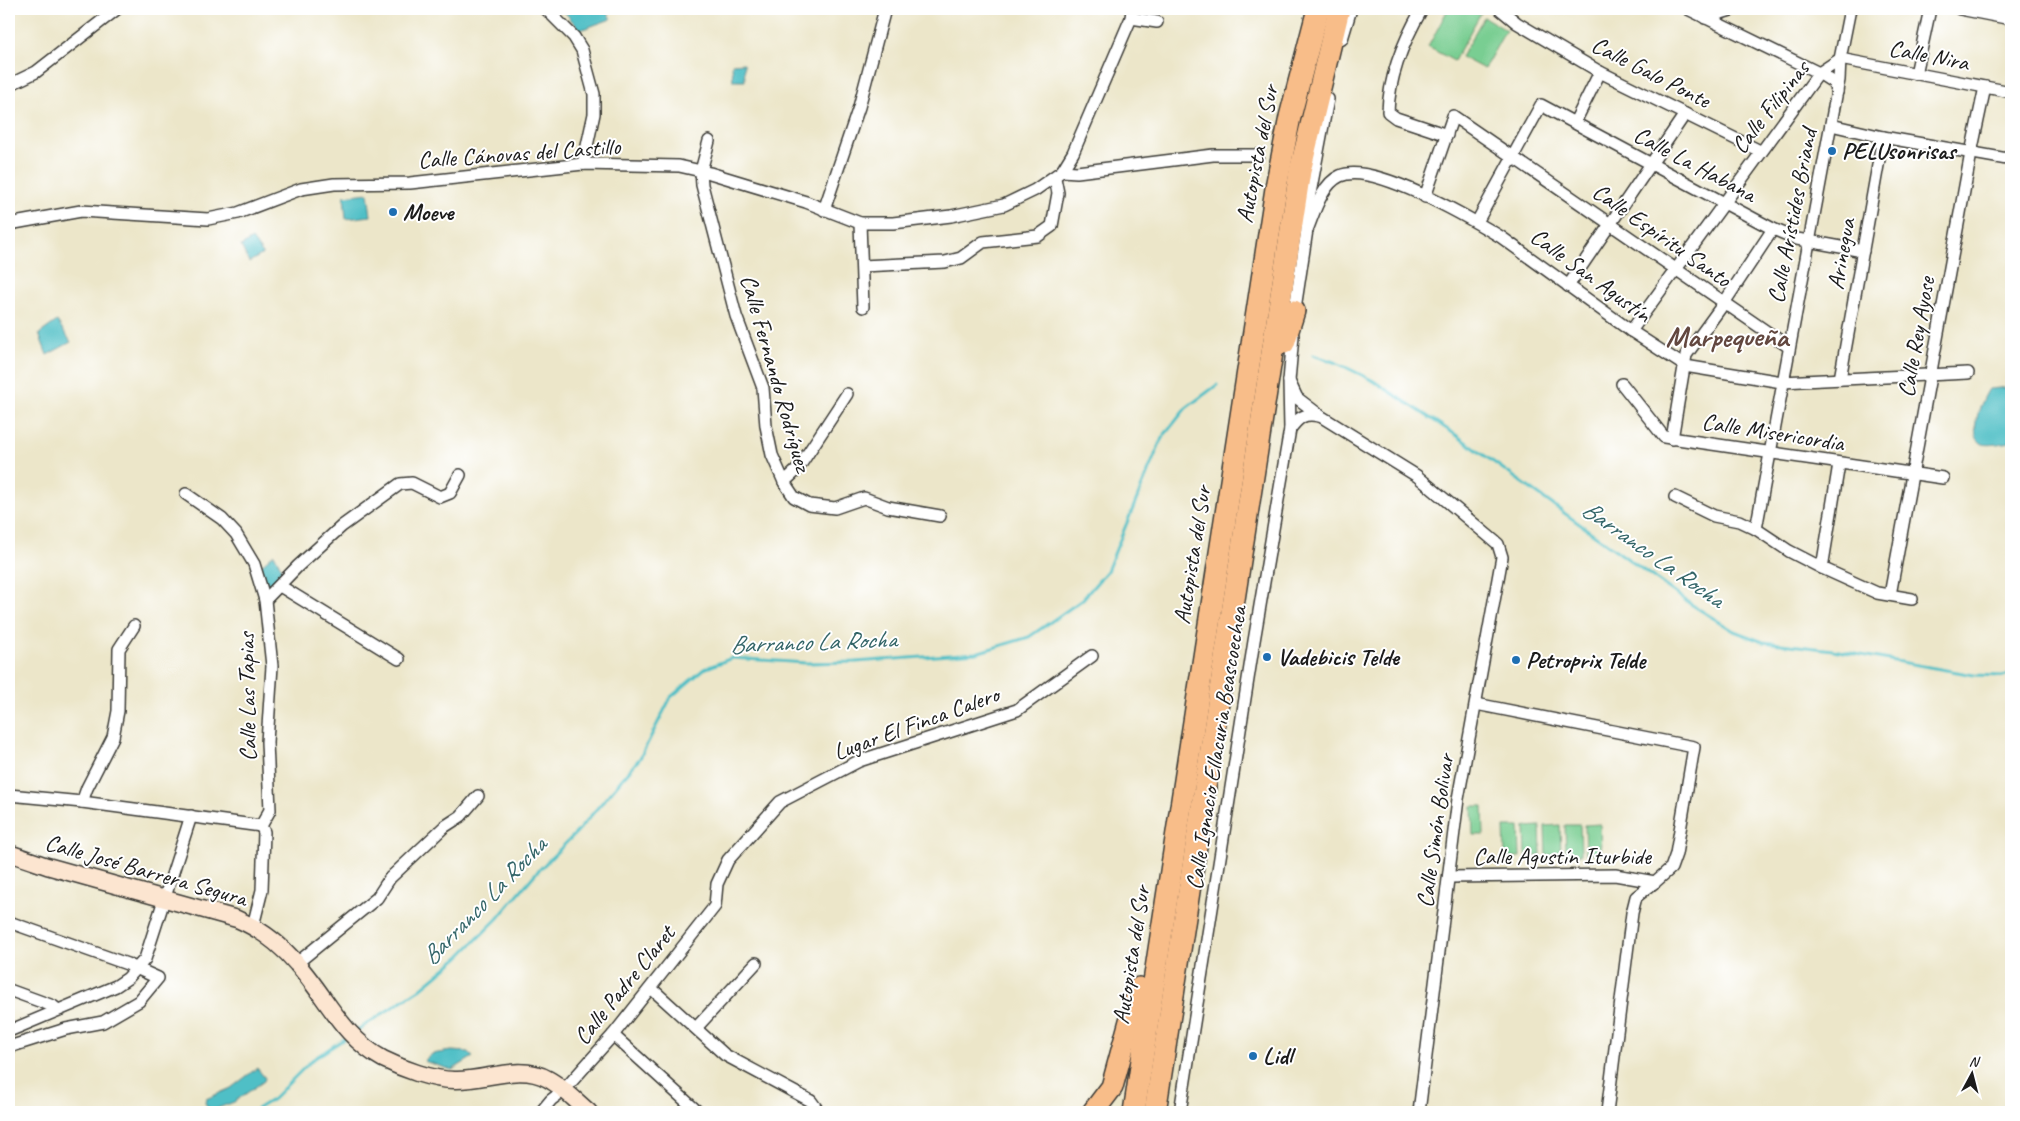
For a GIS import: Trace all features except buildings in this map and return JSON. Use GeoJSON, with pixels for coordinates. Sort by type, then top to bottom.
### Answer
{"type":"FeatureCollection","features":[{"type":"Feature","properties":{"kind":"highway"},"geometry":{"type":"LineString","coordinates":[[1290,117],[1291,64],[1306,9]]}},
{"type":"Feature","properties":{"kind":"highway","name":"Autopista del Sur"},"geometry":{"type":"LineString","coordinates":[[1134,1112],[1277,182],[1290,117],[1318,9]]}},
{"type":"Feature","properties":{"kind":"highway","name":"Autopista del Sur"},"geometry":{"type":"LineString","coordinates":[[1156,1112],[1300,171],[1339,9]]}},
{"type":"Feature","properties":{"kind":"highway"},"geometry":{"type":"LineString","coordinates":[[1264,404],[1294,311]]}},
{"type":"Feature","properties":{"kind":"highway"},"geometry":{"type":"LineString","coordinates":[[1121,1112],[1133,1043],[1146,938],[1157,880],[1175,843]]}},
{"type":"Feature","properties":{"kind":"highway"},"geometry":{"type":"LineString","coordinates":[[1093,1112],[1112,1087],[1139,988]]}},
{"type":"Feature","properties":{"kind":"highway"},"geometry":{"type":"LineString","coordinates":[[1165,1112],[1172,1049],[1174,992]]}},
{"type":"Feature","properties":{"kind":"street"},"geometry":{"type":"LineString","coordinates":[[9,85],[36,72],[117,9]]}},
{"type":"Feature","properties":{"kind":"street"},"geometry":{"type":"LineString","coordinates":[[546,9],[574,37],[582,50],[594,94],[593,123],[583,164]]}},
{"type":"Feature","properties":{"kind":"street"},"geometry":{"type":"LineString","coordinates":[[824,210],[859,108],[885,9]]}},
{"type":"Feature","properties":{"kind":"street"},"geometry":{"type":"LineString","coordinates":[[1307,230],[1308,204],[1316,156],[1334,71],[1351,9]]}},
{"type":"Feature","properties":{"kind":"street"},"geometry":{"type":"LineString","coordinates":[[1422,9],[1403,45],[1388,102],[1388,112],[1396,118],[1447,135],[1425,197]]}},
{"type":"Feature","properties":{"kind":"street","name":"Calle Galo Ponte"},"geometry":{"type":"LineString","coordinates":[[1500,9],[1517,23],[1600,72],[1760,151]]}},
{"type":"Feature","properties":{"kind":"street"},"geometry":{"type":"LineString","coordinates":[[1688,9],[1820,73],[1833,82],[1837,92]]}},
{"type":"Feature","properties":{"kind":"street"},"geometry":{"type":"LineString","coordinates":[[1705,18],[1734,9]]}},
{"type":"Feature","properties":{"kind":"street","name":"Calle Arístides Briand"},"geometry":{"type":"LineString","coordinates":[[1756,529],[1788,347],[1837,92],[1840,59],[1850,9]]}},
{"type":"Feature","properties":{"kind":"street"},"geometry":{"type":"LineString","coordinates":[[1916,74],[1930,9]]}},
{"type":"Feature","properties":{"kind":"street"},"geometry":{"type":"LineString","coordinates":[[1960,9],[2011,19]]}},
{"type":"Feature","properties":{"kind":"street"},"geometry":{"type":"LineString","coordinates":[[862,266],[945,262],[961,258],[983,242],[1038,236],[1052,226],[1058,193],[1059,174],[1072,153],[1132,13],[1157,22]]}},
{"type":"Feature","properties":{"kind":"street","name":"Calle Filipinas"},"geometry":{"type":"LineString","coordinates":[[1631,331],[1724,204],[1760,151],[1820,73],[1840,59]]}},
{"type":"Feature","properties":{"kind":"street","name":"Calle Nira"},"geometry":{"type":"LineString","coordinates":[[1840,59],[2011,92]]}},
{"type":"Feature","properties":{"kind":"street"},"geometry":{"type":"LineString","coordinates":[[1575,122],[1600,72]]}},
{"type":"Feature","properties":{"kind":"street","name":"Calle Rey Ayose"},"geometry":{"type":"LineString","coordinates":[[1890,595],[1971,152],[1985,87]]}},
{"type":"Feature","properties":{"kind":"street","name":"Calle La Habana"},"geometry":{"type":"LineString","coordinates":[[1511,158],[1541,105],[1772,229],[1808,241],[1863,251]]}},
{"type":"Feature","properties":{"kind":"street"},"geometry":{"type":"LineString","coordinates":[[1568,286],[1685,114]]}},
{"type":"Feature","properties":{"kind":"street","name":"Calle Espíritu Santo"},"geometry":{"type":"LineString","coordinates":[[1447,135],[1453,116],[1511,158],[1788,347]]}},
{"type":"Feature","properties":{"kind":"street"},"geometry":{"type":"LineString","coordinates":[[1831,125],[1883,137],[2007,159],[2011,155]]}},
{"type":"Feature","properties":{"kind":"street","name":"Arinegua"},"geometry":{"type":"LineString","coordinates":[[1840,379],[1883,137]]}},
{"type":"Feature","properties":{"kind":"street","name":"Calle Fernando Rodríguez"},"geometry":{"type":"LineString","coordinates":[[708,141],[701,171],[702,185],[736,316],[763,388],[766,426],[772,455],[784,482],[794,497],[808,505],[835,508],[864,498],[888,507],[940,516]]}},
{"type":"Feature","properties":{"kind":"street","name":"Calle Cánovas del Castillo"},"geometry":{"type":"LineString","coordinates":[[9,224],[81,211],[208,219],[238,213],[301,189],[334,184],[410,183],[583,164],[679,166],[701,171],[860,223],[892,223],[950,216],[1004,205],[1059,174],[1213,155],[1258,155]]}},
{"type":"Feature","properties":{"kind":"street"},"geometry":{"type":"LineString","coordinates":[[1477,222],[1511,158]]}},
{"type":"Feature","properties":{"kind":"street","name":"Calle San Agustín"},"geometry":{"type":"LineString","coordinates":[[1307,230],[1329,186],[1339,176],[1356,172],[1384,178],[1477,222],[1678,364],[1782,382],[1931,373],[1968,373]]}},
{"type":"Feature","properties":{"kind":"street"},"geometry":{"type":"LineString","coordinates":[[860,223],[863,307]]}},
{"type":"Feature","properties":{"kind":"street"},"geometry":{"type":"LineString","coordinates":[[1672,439],[1686,355],[1724,303],[1772,229]]}},
{"type":"Feature","properties":{"kind":"street","name":"Calle Ignacio Ellacuria Beascoechea"},"geometry":{"type":"LineString","coordinates":[[1180,1112],[1252,650],[1290,429],[1289,380],[1295,328],[1294,311],[1307,230]]}},
{"type":"Feature","properties":{"kind":"street"},"geometry":{"type":"LineString","coordinates":[[1289,380],[1297,398],[1322,417]]}},
{"type":"Feature","properties":{"kind":"street","name":"Calle Misericordia"},"geometry":{"type":"LineString","coordinates":[[1622,384],[1664,437],[1943,478]]}},
{"type":"Feature","properties":{"kind":"street"},"geometry":{"type":"LineString","coordinates":[[784,482],[797,470],[847,394]]}},
{"type":"Feature","properties":{"kind":"street"},"geometry":{"type":"LineString","coordinates":[[1290,429],[1298,418],[1308,414],[1322,417]]}},
{"type":"Feature","properties":{"kind":"street","name":"Calle Simón Bolivar"},"geometry":{"type":"LineString","coordinates":[[1322,417],[1417,476],[1498,544],[1502,556],[1458,799],[1419,1112]]}},
{"type":"Feature","properties":{"kind":"street"},"geometry":{"type":"LineString","coordinates":[[1822,568],[1839,464]]}},
{"type":"Feature","properties":{"kind":"street"},"geometry":{"type":"LineString","coordinates":[[265,600],[298,566],[342,526],[400,484],[412,483],[440,497],[450,493],[460,475]]}},
{"type":"Feature","properties":{"kind":"street","name":"Calle Las Tapias"},"geometry":{"type":"LineString","coordinates":[[186,494],[222,519],[236,534],[254,564],[265,600],[272,666],[267,742],[270,810],[261,826],[264,832],[262,890],[253,926]]}},
{"type":"Feature","properties":{"kind":"street"},"geometry":{"type":"LineString","coordinates":[[1675,497],[1714,516],[1739,521],[1756,529],[1822,568],[1878,593],[1912,599]]}},
{"type":"Feature","properties":{"kind":"street"},"geometry":{"type":"LineString","coordinates":[[280,586],[399,660]]}},
{"type":"Feature","properties":{"kind":"street"},"geometry":{"type":"LineString","coordinates":[[82,802],[87,788],[113,737],[118,711],[119,649],[134,626]]}},
{"type":"Feature","properties":{"kind":"street","name":"Lugar El Finca Calero"},"geometry":{"type":"LineString","coordinates":[[715,906],[718,884],[728,860],[780,802],[859,761],[1017,710],[1092,656]]}},
{"type":"Feature","properties":{"kind":"street","name":"Calle Agustín Iturbide"},"geometry":{"type":"LineString","coordinates":[[1449,877],[1616,875],[1655,882],[1671,868],[1694,747],[1476,704]]}},
{"type":"Feature","properties":{"kind":"street"},"geometry":{"type":"LineString","coordinates":[[9,795],[82,802],[261,826]]}},
{"type":"Feature","properties":{"kind":"street"},"geometry":{"type":"LineString","coordinates":[[297,963],[377,898],[390,878],[444,827],[461,816],[478,796]]}},
{"type":"Feature","properties":{"kind":"street"},"geometry":{"type":"LineString","coordinates":[[9,1032],[116,986],[139,968],[145,960],[191,816]]}},
{"type":"Feature","properties":{"kind":"street","name":"Calle José Barrera Segura"},"geometry":{"type":"LineString","coordinates":[[9,853],[237,919],[253,926],[297,963],[343,1025],[359,1043],[384,1060],[434,1077],[454,1080],[478,1079],[510,1072],[528,1073],[547,1078],[589,1112]]}},
{"type":"Feature","properties":{"kind":"street"},"geometry":{"type":"LineString","coordinates":[[1607,1112],[1632,913],[1636,898],[1655,882]]}},
{"type":"Feature","properties":{"kind":"street","name":"Calle Padre Claret"},"geometry":{"type":"LineString","coordinates":[[541,1112],[550,1100],[564,1090],[613,1035],[715,906]]}},
{"type":"Feature","properties":{"kind":"street"},"geometry":{"type":"LineString","coordinates":[[9,922],[139,968],[158,978],[139,1001],[103,1022],[66,1029],[9,1047]]}},
{"type":"Feature","properties":{"kind":"street"},"geometry":{"type":"LineString","coordinates":[[696,1028],[756,963]]}},
{"type":"Feature","properties":{"kind":"street"},"geometry":{"type":"LineString","coordinates":[[651,988],[726,1055],[811,1101],[819,1112]]}},
{"type":"Feature","properties":{"kind":"street"},"geometry":{"type":"LineString","coordinates":[[9,990],[53,1006],[58,1010]]}},
{"type":"Feature","properties":{"kind":"street"},"geometry":{"type":"LineString","coordinates":[[613,1035],[698,1112]]}},
{"type":"Feature","properties":{"kind":"street"},"geometry":{"type":"LineString","coordinates":[[804,1112],[811,1101]]}},
{"type":"Feature","properties":{"kind":"green space"},"geometry":{"type":"Polygon","coordinates":[[[1448,9],[1483,9],[1454,61],[1428,47],[1448,9]]]}},
{"type":"Feature","properties":{"kind":"green space"},"geometry":{"type":"Polygon","coordinates":[[[1484,17],[1506,30],[1484,69],[1461,57],[1484,17]]]}},
{"type":"Feature","properties":{"kind":"green space"},"geometry":{"type":"Polygon","coordinates":[[[1472,806],[1483,806],[1484,835],[1473,835],[1472,806]]]}},
{"type":"Feature","properties":{"kind":"green space"},"geometry":{"type":"Polygon","coordinates":[[[1600,824],[1601,854],[1586,854],[1585,825],[1600,824]]]}},
{"type":"Feature","properties":{"kind":"green space"},"geometry":{"type":"Polygon","coordinates":[[[1560,825],[1561,855],[1546,855],[1545,826],[1560,825]]]}},
{"type":"Feature","properties":{"kind":"green space"},"geometry":{"type":"Polygon","coordinates":[[[1565,825],[1580,825],[1581,854],[1566,855],[1565,825]]]}},
{"type":"Feature","properties":{"kind":"green space"},"geometry":{"type":"Polygon","coordinates":[[[1540,826],[1541,856],[1526,856],[1525,827],[1540,826]]]}},
{"type":"Feature","properties":{"kind":"green space"},"geometry":{"type":"Polygon","coordinates":[[[1504,827],[1519,827],[1520,857],[1505,857],[1504,827]]]}},
{"type":"Feature","properties":{"kind":"water"},"geometry":{"type":"Polygon","coordinates":[[[562,9],[605,9],[611,19],[580,30],[562,9]]]}},
{"type":"Feature","properties":{"kind":"water"},"geometry":{"type":"Polygon","coordinates":[[[744,63],[745,81],[733,81],[732,64],[744,63]]]}},
{"type":"Feature","properties":{"kind":"water"},"geometry":{"type":"Polygon","coordinates":[[[368,193],[371,216],[346,219],[344,196],[368,193]]]}},
{"type":"Feature","properties":{"kind":"water"},"geometry":{"type":"Polygon","coordinates":[[[252,239],[263,254],[249,262],[241,246],[252,239]]]}},
{"type":"Feature","properties":{"kind":"water"},"geometry":{"type":"Polygon","coordinates":[[[57,321],[71,342],[47,355],[39,334],[57,321]]]}},
{"type":"Feature","properties":{"kind":"water"},"geometry":{"type":"Polygon","coordinates":[[[2011,387],[2011,442],[1993,445],[1983,444],[1978,440],[1976,426],[1986,394],[1989,389],[2011,387]]]}},
{"type":"Feature","properties":{"kind":"water"},"geometry":{"type":"Polygon","coordinates":[[[274,554],[284,573],[268,590],[258,568],[274,554]]]}},
{"type":"Feature","properties":{"kind":"water"},"geometry":{"type":"Polygon","coordinates":[[[451,1051],[468,1052],[473,1057],[452,1070],[424,1061],[432,1054],[451,1051]]]}},
{"type":"Feature","properties":{"kind":"water"},"geometry":{"type":"Polygon","coordinates":[[[257,1068],[265,1078],[264,1081],[234,1102],[210,1111],[205,1103],[206,1099],[231,1088],[257,1068]]]}},
{"type":"Feature","properties":{"kind":"waterway","name":"Barranco La Rocha"},"geometry":{"type":"LineString","coordinates":[[1313,355],[1337,363],[1372,380],[1456,435],[1689,603],[1734,631],[1763,642],[1833,650],[1974,675],[2003,676],[2011,673]]}},
{"type":"Feature","properties":{"kind":"waterway","name":"Barranco La Rocha"},"geometry":{"type":"LineString","coordinates":[[356,1031],[419,990],[459,957],[497,919],[535,874],[577,832],[640,758],[671,697],[704,669],[732,658],[805,663],[856,662],[976,653],[1029,637],[1082,600],[1107,571],[1162,438],[1186,408],[1217,385]]}},
{"type":"Feature","properties":{"kind":"waterway","name":"Barranco La Rocha"},"geometry":{"type":"LineString","coordinates":[[252,1112],[273,1099],[312,1060],[347,1037]]}},
{"type":"Feature","properties":{"kind":"place","name":"PELUsonrisas"},"geometry":{"type":"Point","coordinates":[1832,151]}},
{"type":"Feature","properties":{"kind":"place","name":"Moeve"},"geometry":{"type":"Point","coordinates":[393,212]}},
{"type":"Feature","properties":{"kind":"place","name":"Vadebicis Telde"},"geometry":{"type":"Point","coordinates":[1267,657]}},
{"type":"Feature","properties":{"kind":"place","name":"Petroprix Telde"},"geometry":{"type":"Point","coordinates":[1516,660]}},
{"type":"Feature","properties":{"kind":"place","name":"Lidl"},"geometry":{"type":"Point","coordinates":[1253,1056]}},
{"type":"Feature","properties":{"kind":"district","name":"Marpequeña"},"geometry":{"type":"Point","coordinates":[1727,336]}}]}
